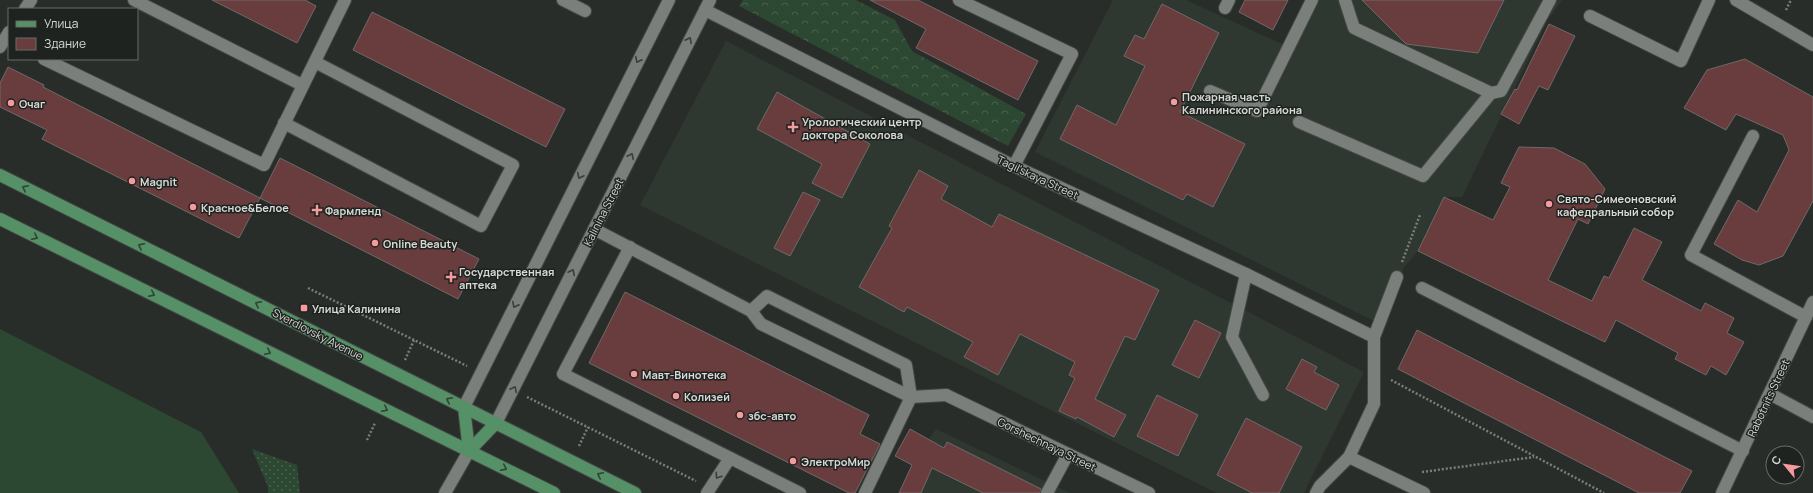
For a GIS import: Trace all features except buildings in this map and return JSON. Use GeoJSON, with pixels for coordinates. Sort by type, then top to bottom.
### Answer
{"type":"FeatureCollection","features":[{"type":"Feature","properties":{"kind":"main road","name":"Sverdlovsky Avenue"},"geometry":{"type":"LineString","coordinates":[[0,175],[635,493]]}},
{"type":"Feature","properties":{"kind":"main road"},"geometry":{"type":"LineString","coordinates":[[0,219],[554,493]]}},
{"type":"Feature","properties":{"kind":"main road"},"geometry":{"type":"LineString","coordinates":[[464,407],[468,451]]}},
{"type":"Feature","properties":{"kind":"main road"},"geometry":{"type":"LineString","coordinates":[[468,451],[496,423]]}},
{"type":"Feature","properties":{"kind":"street"},"geometry":{"type":"LineString","coordinates":[[134,0],[302,85]]}},
{"type":"Feature","properties":{"kind":"street"},"geometry":{"type":"LineString","coordinates":[[46,60],[264,165],[345,0]]}},
{"type":"Feature","properties":{"kind":"street"},"geometry":{"type":"LineString","coordinates":[[563,0],[585,11]]}},
{"type":"Feature","properties":{"kind":"street"},"geometry":{"type":"LineString","coordinates":[[464,407],[669,0]]}},
{"type":"Feature","properties":{"kind":"street"},"geometry":{"type":"LineString","coordinates":[[959,0],[1072,54],[1014,166]]}},
{"type":"Feature","properties":{"kind":"street"},"geometry":{"type":"LineString","coordinates":[[1210,91],[1257,111],[1312,0]]}},
{"type":"Feature","properties":{"kind":"street"},"geometry":{"type":"LineString","coordinates":[[1345,0],[1354,28],[1491,94]]}},
{"type":"Feature","properties":{"kind":"street"},"geometry":{"type":"LineString","coordinates":[[1299,122],[1423,176],[1491,94],[1501,91],[1550,0]]}},
{"type":"Feature","properties":{"kind":"street"},"geometry":{"type":"LineString","coordinates":[[1590,16],[1681,61],[1709,0]]}},
{"type":"Feature","properties":{"kind":"street"},"geometry":{"type":"LineString","coordinates":[[1736,0],[1813,45]]}},
{"type":"Feature","properties":{"kind":"street","name":"Tagil'skaya Street"},"geometry":{"type":"LineString","coordinates":[[707,5],[1014,166],[1246,274],[1374,336]]}},
{"type":"Feature","properties":{"kind":"street","name":"Kalinina Street"},"geometry":{"type":"LineString","coordinates":[[496,423],[707,5]]}},
{"type":"Feature","properties":{"kind":"street"},"geometry":{"type":"LineString","coordinates":[[284,123],[480,226],[513,164],[315,62]]}},
{"type":"Feature","properties":{"kind":"street"},"geometry":{"type":"LineString","coordinates":[[1753,136],[1691,255],[1806,317]]}},
{"type":"Feature","properties":{"kind":"street"},"geometry":{"type":"LineString","coordinates":[[594,229],[751,311],[762,324],[911,397]]}},
{"type":"Feature","properties":{"kind":"street"},"geometry":{"type":"LineString","coordinates":[[630,247],[563,374],[800,493]]}},
{"type":"Feature","properties":{"kind":"street"},"geometry":{"type":"LineString","coordinates":[[1246,274],[1232,337],[1263,395]]}},
{"type":"Feature","properties":{"kind":"street"},"geometry":{"type":"LineString","coordinates":[[1316,493],[1320,486],[1349,457],[1374,404],[1374,336],[1397,276]]}},
{"type":"Feature","properties":{"kind":"street"},"geometry":{"type":"LineString","coordinates":[[1422,288],[1742,451]]}},
{"type":"Feature","properties":{"kind":"street"},"geometry":{"type":"LineString","coordinates":[[751,311],[767,296],[906,365],[911,397],[865,493]]}},
{"type":"Feature","properties":{"kind":"street","name":"Rabotnits Street"},"geometry":{"type":"LineString","coordinates":[[1722,493],[1813,302]]}},
{"type":"Feature","properties":{"kind":"street"},"geometry":{"type":"LineString","coordinates":[[1770,394],[1813,417]]}},
{"type":"Feature","properties":{"kind":"street","name":"Gorshechnaya Street"},"geometry":{"type":"LineString","coordinates":[[911,397],[946,395],[1068,454],[1128,488],[1149,493]]}},
{"type":"Feature","properties":{"kind":"street"},"geometry":{"type":"LineString","coordinates":[[446,493],[468,451]]}},
{"type":"Feature","properties":{"kind":"street"},"geometry":{"type":"LineString","coordinates":[[1048,493],[1068,454]]}},
{"type":"Feature","properties":{"kind":"street"},"geometry":{"type":"LineString","coordinates":[[1349,457],[1424,493]]}},
{"type":"Feature","properties":{"kind":"street"},"geometry":{"type":"LineString","coordinates":[[707,493],[730,458]]}},
{"type":"Feature","properties":{"kind":"path"},"geometry":{"type":"LineString","coordinates":[[1397,276],[1420,215]]}},
{"type":"Feature","properties":{"kind":"path"},"geometry":{"type":"LineString","coordinates":[[1374,372],[1604,493]]}},
{"type":"Feature","properties":{"kind":"path"},"geometry":{"type":"LineString","coordinates":[[1420,472],[1535,457]]}},
{"type":"Feature","properties":{"kind":"shaded area"},"geometry":{"type":"Polygon","coordinates":[[[1113,0],[1186,0],[1286,46],[1308,0],[1562,0],[1547,21],[1462,197],[1444,197],[1418,251],[1405,266],[1376,322],[1035,152],[1113,0]]]}},
{"type":"Feature","properties":{"kind":"shaded area"},"geometry":{"type":"Polygon","coordinates":[[[726,41],[1364,372],[1304,493],[1217,493],[640,205],[726,41]]]}},
{"type":"Feature","properties":{"kind":"shaded area"},"geometry":{"type":"Polygon","coordinates":[[[936,429],[1070,493],[899,493],[914,460],[936,429]]]}},
{"type":"Feature","properties":{"kind":"green space"},"geometry":{"type":"Polygon","coordinates":[[[743,0],[856,0],[895,20],[912,51],[1026,114],[1008,146],[739,6],[743,0]]]}},
{"type":"Feature","properties":{"kind":"green space"},"geometry":{"type":"Polygon","coordinates":[[[0,329],[201,432],[239,493],[0,493],[0,329]]]}},
{"type":"Feature","properties":{"kind":"green space"},"geometry":{"type":"Polygon","coordinates":[[[252,449],[297,465],[300,493],[268,493],[268,487],[252,449]]]}},
{"type":"Feature","properties":{"kind":"place","name":"Пожарная часть Калининского района"},"geometry":{"type":"Point","coordinates":[1174,102]}},
{"type":"Feature","properties":{"kind":"place","name":"Очаг"},"geometry":{"type":"Point","coordinates":[11,103]}},
{"type":"Feature","properties":{"kind":"place","name":"Урологический центр доктора Соколова"},"geometry":{"type":"Point","coordinates":[793,127]}},
{"type":"Feature","properties":{"kind":"place","name":"Magnit"},"geometry":{"type":"Point","coordinates":[132,181]}},
{"type":"Feature","properties":{"kind":"place","name":"Свято-Симеоновский кафедральный собор"},"geometry":{"type":"Point","coordinates":[1549,204]}},
{"type":"Feature","properties":{"kind":"place","name":"Красное&Белое"},"geometry":{"type":"Point","coordinates":[193,207]}},
{"type":"Feature","properties":{"kind":"place","name":"Фармленд"},"geometry":{"type":"Point","coordinates":[317,210]}},
{"type":"Feature","properties":{"kind":"place","name":"Online Beauty"},"geometry":{"type":"Point","coordinates":[375,243]}},
{"type":"Feature","properties":{"kind":"place","name":"Государственная аптека"},"geometry":{"type":"Point","coordinates":[451,277]}},
{"type":"Feature","properties":{"kind":"place","name":"Улица Калинина"},"geometry":{"type":"Point","coordinates":[304,308]}},
{"type":"Feature","properties":{"kind":"place","name":"Мавт-Винотека"},"geometry":{"type":"Point","coordinates":[634,374]}},
{"type":"Feature","properties":{"kind":"place","name":"Колизей"},"geometry":{"type":"Point","coordinates":[676,396]}},
{"type":"Feature","properties":{"kind":"place","name":"збс-авто"},"geometry":{"type":"Point","coordinates":[740,415]}},
{"type":"Feature","properties":{"kind":"place","name":"ЭлектроМир"},"geometry":{"type":"Point","coordinates":[793,461]}}]}
